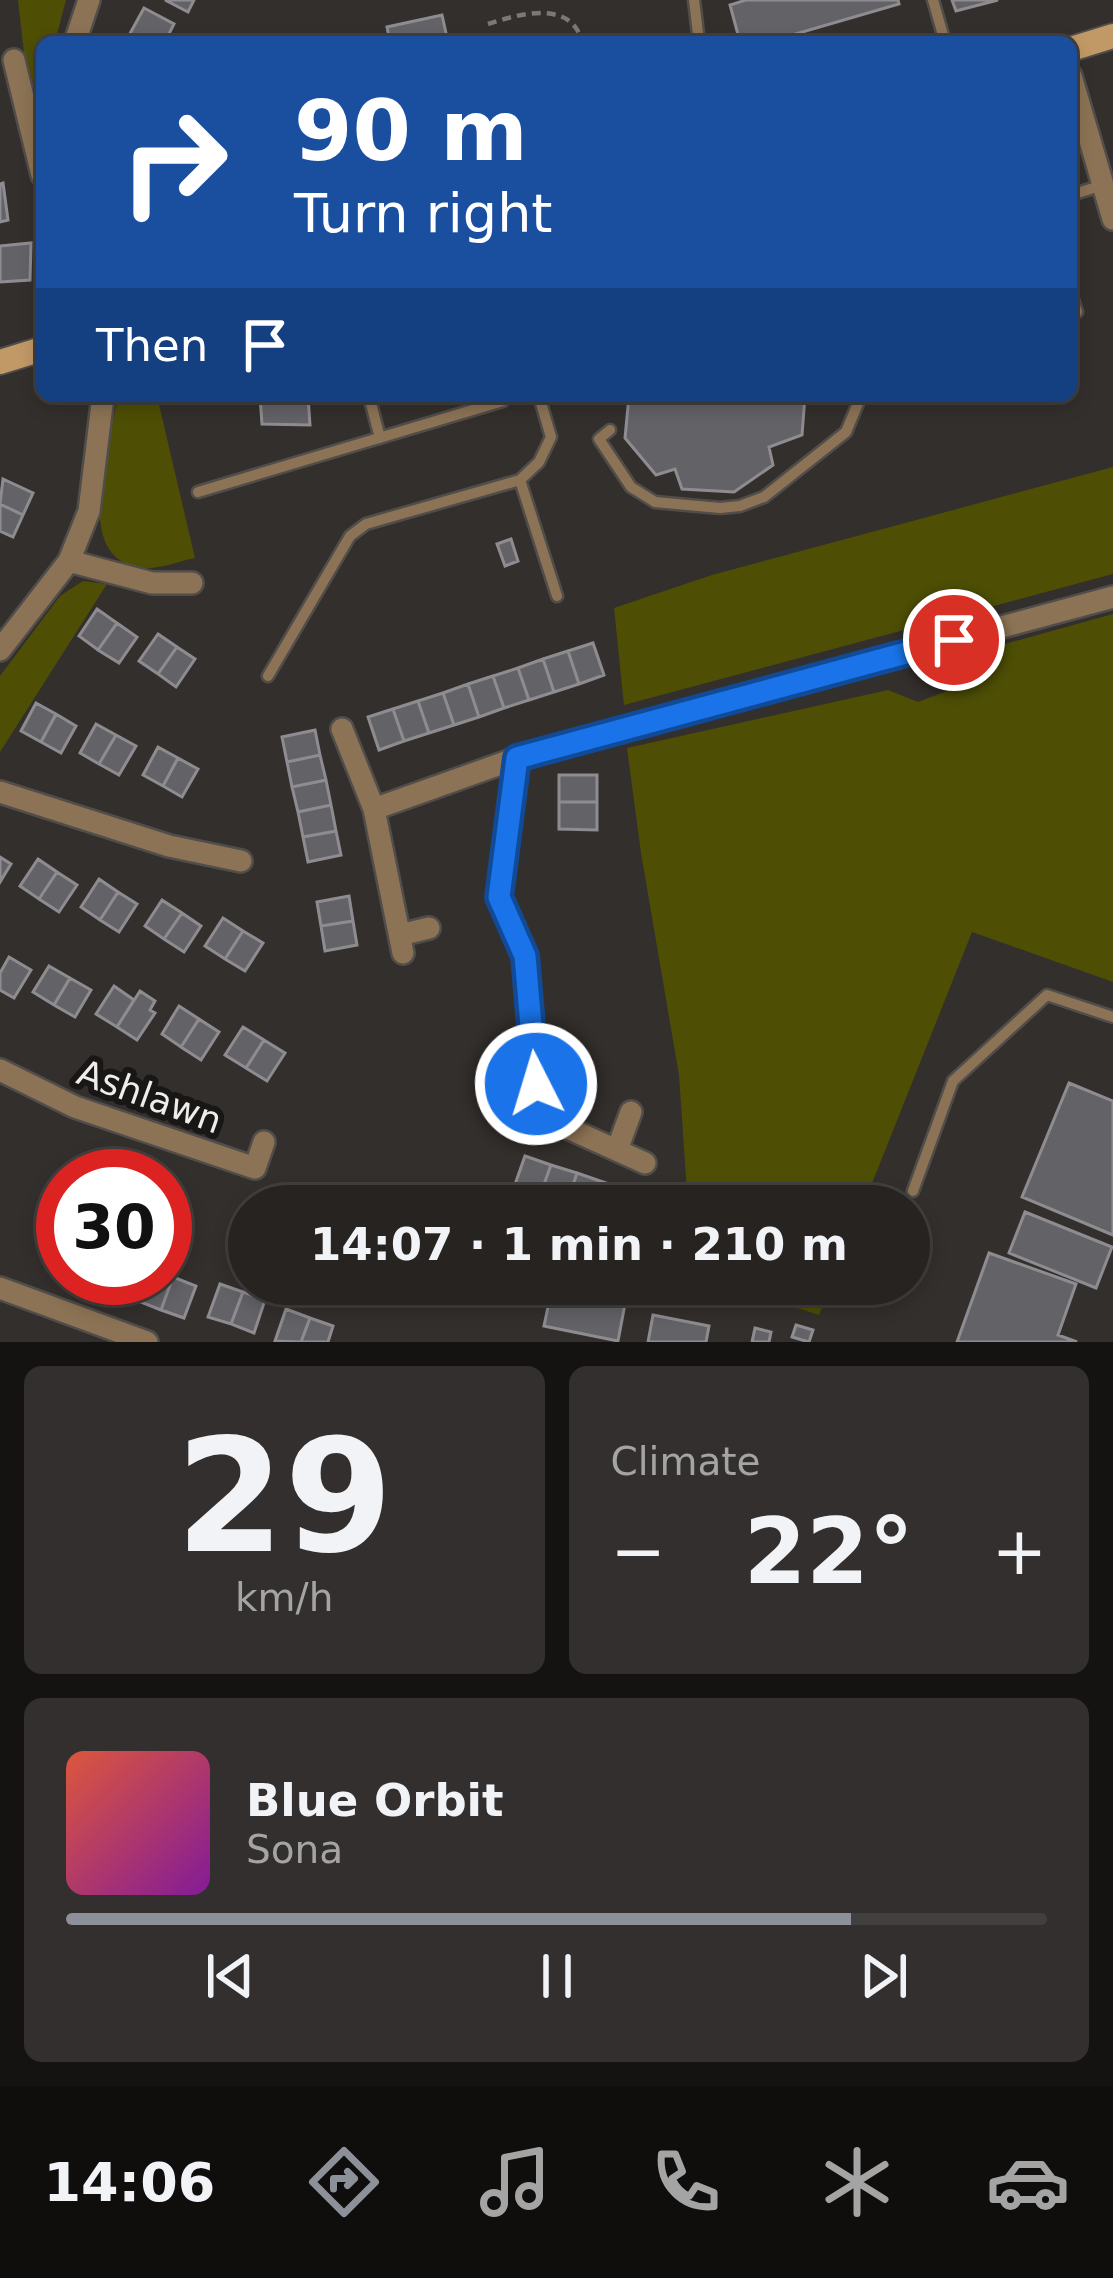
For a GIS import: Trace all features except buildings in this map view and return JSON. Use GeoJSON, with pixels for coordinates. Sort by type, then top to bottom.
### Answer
{"type":"FeatureCollection","features":[{"type":"Feature","properties":{"kind":"street"},"geometry":{"type":"LineString","coordinates":[[77,36],[89,0]]}},
{"type":"Feature","properties":{"kind":"street"},"geometry":{"type":"LineString","coordinates":[[1077,47],[1113,36]]}},
{"type":"Feature","properties":{"kind":"street"},"geometry":{"type":"LineString","coordinates":[[14,60],[36,126]]}},
{"type":"Feature","properties":{"kind":"street"},"geometry":{"type":"LineString","coordinates":[[1077,96],[1113,219]]}},
{"type":"Feature","properties":{"kind":"street"},"geometry":{"type":"LineString","coordinates":[[0,362],[36,351]]}},
{"type":"Feature","properties":{"kind":"street"},"geometry":{"type":"LineString","coordinates":[[0,650],[69,561],[89,511],[102,402]]}},
{"type":"Feature","properties":{"kind":"street"},"geometry":{"type":"LineString","coordinates":[[69,561],[152,584],[192,583]]}},
{"type":"Feature","properties":{"kind":"street"},"geometry":{"type":"LineString","coordinates":[[374,809],[517,758],[1113,597]]}},
{"type":"Feature","properties":{"kind":"street"},"geometry":{"type":"LineString","coordinates":[[342,729],[374,809],[402,944],[429,928]]}},
{"type":"Feature","properties":{"kind":"street"},"geometry":{"type":"LineString","coordinates":[[517,758],[499,897],[525,956],[541,1116],[645,1163]]}},
{"type":"Feature","properties":{"kind":"street"},"geometry":{"type":"LineString","coordinates":[[0,792],[169,846],[241,861]]}},
{"type":"Feature","properties":{"kind":"street","name":"Ashlawn"},"geometry":{"type":"LineString","coordinates":[[0,1070],[75,1107],[256,1168],[264,1142]]}},
{"type":"Feature","properties":{"kind":"street"},"geometry":{"type":"LineString","coordinates":[[617,1150],[631,1112]]}},
{"type":"Feature","properties":{"kind":"street"},"geometry":{"type":"LineString","coordinates":[[0,1288],[147,1342]]}},
{"type":"Feature","properties":{"kind":"lane"},"geometry":{"type":"LineString","coordinates":[[694,0],[698,36]]}},
{"type":"Feature","properties":{"kind":"lane"},"geometry":{"type":"LineString","coordinates":[[933,0],[943,36]]}},
{"type":"Feature","properties":{"kind":"lane"},"geometry":{"type":"LineString","coordinates":[[1077,193],[1103,185]]}},
{"type":"Feature","properties":{"kind":"lane"},"geometry":{"type":"LineString","coordinates":[[371,402],[380,438]]}},
{"type":"Feature","properties":{"kind":"lane"},"geometry":{"type":"LineString","coordinates":[[198,492],[500,402]]}},
{"type":"Feature","properties":{"kind":"lane"},"geometry":{"type":"LineString","coordinates":[[268,676],[350,536],[366,524],[520,480],[538,462],[551,437],[541,402]]}},
{"type":"Feature","properties":{"kind":"lane"},"geometry":{"type":"LineString","coordinates":[[610,430],[599,439],[631,487],[655,502],[740,506],[764,497],[846,432],[858,402]]}},
{"type":"Feature","properties":{"kind":"lane"},"geometry":{"type":"LineString","coordinates":[[520,480],[557,596]]}},
{"type":"Feature","properties":{"kind":"lane"},"geometry":{"type":"LineString","coordinates":[[916,1185],[953,1081],[1047,995],[1113,1017]]}},
{"type":"Feature","properties":{"kind":"path"},"geometry":{"type":"LineString","coordinates":[[488,24],[549,10],[565,14],[579,26],[581,36]]}},
{"type":"Feature","properties":{"kind":"shaded area"},"geometry":{"type":"Polygon","coordinates":[[[18,0],[66,0],[57,36],[36,36],[36,92],[24,53],[18,0]]]}},
{"type":"Feature","properties":{"kind":"shaded area"},"geometry":{"type":"Polygon","coordinates":[[[117,402],[158,402],[195,558],[148,568],[123,562],[108,547],[101,526],[103,471],[117,402]]]}},
{"type":"Feature","properties":{"kind":"shaded area"},"geometry":{"type":"Polygon","coordinates":[[[1113,467],[1113,574],[624,705],[614,608],[712,575],[1113,467]]]}},
{"type":"Feature","properties":{"kind":"shaded area"},"geometry":{"type":"Polygon","coordinates":[[[83,581],[107,584],[0,752],[0,676],[60,596],[83,581]]]}},
{"type":"Feature","properties":{"kind":"shaded area"},"geometry":{"type":"Polygon","coordinates":[[[1113,614],[1113,982],[972,932],[871,1185],[687,1185],[679,1075],[627,748],[888,690],[918,702],[947,691],[958,657],[1113,614]]]}},
{"type":"Feature","properties":{"kind":"shaded area"},"geometry":{"type":"Polygon","coordinates":[[[788,1305],[823,1305],[819,1315],[788,1305]]]}},
{"type":"Feature","properties":{"kind":"route"},"geometry":{"type":"LineString","coordinates":[[536,1084],[525,956],[499,897],[517,758],[954,640]]}}]}
